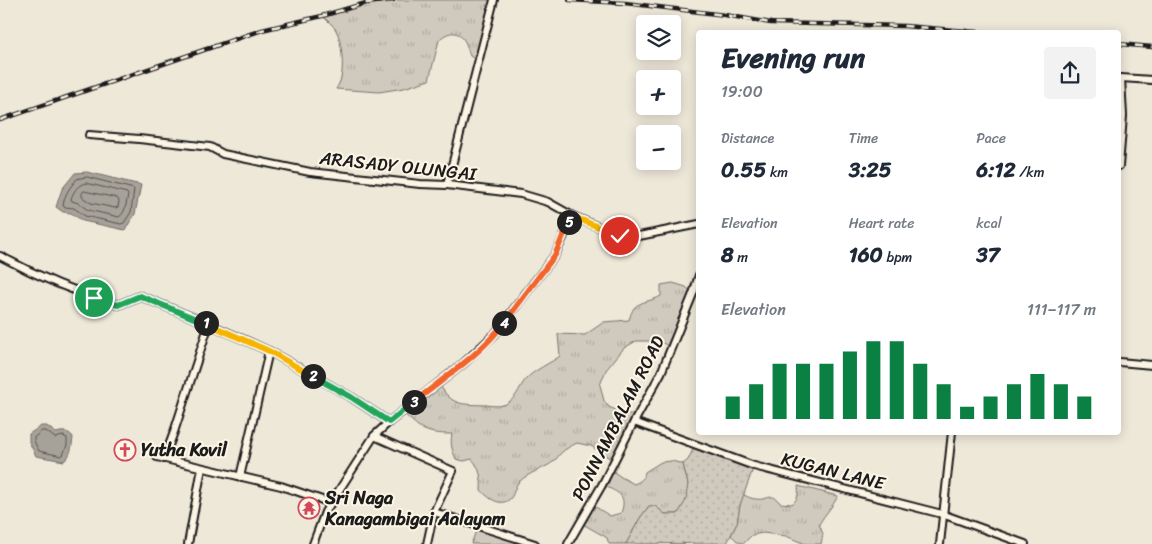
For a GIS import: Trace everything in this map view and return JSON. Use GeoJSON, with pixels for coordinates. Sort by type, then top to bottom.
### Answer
{"type":"FeatureCollection","features":[{"type":"Feature","properties":{"kind":"street"},"geometry":{"type":"LineString","coordinates":[[447,185],[494,0]]}},
{"type":"Feature","properties":{"kind":"street"},"geometry":{"type":"LineString","coordinates":[[1121,79],[1152,80]]}},
{"type":"Feature","properties":{"kind":"street"},"geometry":{"type":"LineString","coordinates":[[1121,91],[1123,116],[1121,141]]}},
{"type":"Feature","properties":{"kind":"street","name":"ARASADY OLUNGAI"},"geometry":{"type":"LineString","coordinates":[[89,135],[193,144],[210,147],[223,154],[310,172],[521,194],[548,202],[572,216],[620,236],[639,236],[696,225]]}},
{"type":"Feature","properties":{"kind":"street"},"geometry":{"type":"LineString","coordinates":[[313,544],[325,512],[374,436],[464,363],[495,334],[555,255],[572,216]]}},
{"type":"Feature","properties":{"kind":"street"},"geometry":{"type":"LineString","coordinates":[[0,256],[94,298],[118,305],[140,296],[209,324],[269,351],[351,397],[389,422]]}},
{"type":"Feature","properties":{"kind":"street","name":"PONNAMBALAM ROAD"},"geometry":{"type":"LineString","coordinates":[[568,544],[603,484],[661,373],[696,284]]}},
{"type":"Feature","properties":{"kind":"street"},"geometry":{"type":"LineString","coordinates":[[209,324],[174,432],[160,458],[280,486],[331,503]]}},
{"type":"Feature","properties":{"kind":"street"},"geometry":{"type":"LineString","coordinates":[[240,477],[269,351]]}},
{"type":"Feature","properties":{"kind":"street"},"geometry":{"type":"LineString","coordinates":[[1121,362],[1152,365]]}},
{"type":"Feature","properties":{"kind":"street","name":"KUGAN LANE"},"geometry":{"type":"LineString","coordinates":[[634,422],[754,466],[942,514],[1025,544]]}},
{"type":"Feature","properties":{"kind":"street"},"geometry":{"type":"LineString","coordinates":[[940,544],[952,435]]}},
{"type":"Feature","properties":{"kind":"street"},"geometry":{"type":"LineString","coordinates":[[374,436],[453,471],[434,512],[427,544]]}},
{"type":"Feature","properties":{"kind":"street"},"geometry":{"type":"LineString","coordinates":[[188,544],[202,468]]}},
{"type":"Feature","properties":{"kind":"street"},"geometry":{"type":"LineString","coordinates":[[434,512],[535,544]]}},
{"type":"Feature","properties":{"kind":"green space"},"geometry":{"type":"Polygon","coordinates":[[[393,0],[494,0],[479,59],[470,56],[464,40],[458,34],[452,33],[445,35],[439,40],[429,80],[404,88],[379,92],[336,89],[342,73],[341,47],[336,30],[322,16],[366,3],[393,0]]]}},
{"type":"Feature","properties":{"kind":"green space"},"geometry":{"type":"Polygon","coordinates":[[[673,283],[686,287],[693,294],[670,350],[665,344],[654,341],[636,341],[624,348],[606,370],[600,385],[604,401],[609,407],[625,414],[638,414],[614,461],[591,446],[577,443],[568,448],[553,462],[531,473],[517,484],[508,501],[498,502],[488,497],[481,490],[480,474],[472,459],[464,461],[456,459],[451,441],[452,434],[424,430],[402,412],[438,382],[448,396],[464,404],[495,406],[507,404],[515,397],[530,375],[560,356],[558,334],[585,335],[604,322],[629,320],[634,308],[643,302],[661,296],[661,285],[673,283]]]}},
{"type":"Feature","properties":{"kind":"green space"},"geometry":{"type":"Polygon","coordinates":[[[695,445],[754,466],[740,505],[737,523],[727,543],[626,544],[649,506],[655,506],[665,514],[678,514],[686,500],[688,484],[683,464],[688,460],[695,445]]]}},
{"type":"Feature","properties":{"kind":"green space"},"geometry":{"type":"Polygon","coordinates":[[[672,461],[683,464],[688,484],[686,501],[678,514],[665,514],[655,506],[649,506],[626,544],[609,544],[607,538],[581,523],[591,504],[610,516],[621,513],[623,502],[620,494],[602,485],[610,469],[634,484],[642,479],[645,472],[661,462],[672,461]]]}},
{"type":"Feature","properties":{"kind":"green space"},"geometry":{"type":"Polygon","coordinates":[[[798,486],[838,496],[819,524],[823,534],[821,544],[805,544],[786,536],[763,533],[752,535],[743,544],[731,535],[737,523],[743,494],[750,498],[758,499],[772,497],[776,498],[780,503],[792,504],[798,496],[798,486]]]}},
{"type":"Feature","properties":{"kind":"green space"},"geometry":{"type":"Polygon","coordinates":[[[478,526],[535,544],[471,544],[478,526]]]}},
{"type":"Feature","properties":{"kind":"water"},"geometry":{"type":"Polygon","coordinates":[[[87,172],[141,185],[135,214],[125,230],[83,221],[71,213],[63,212],[56,207],[62,189],[75,173],[87,172]]]}},
{"type":"Feature","properties":{"kind":"water"},"geometry":{"type":"Polygon","coordinates":[[[41,426],[47,426],[56,433],[68,433],[73,437],[70,454],[64,461],[36,456],[29,442],[29,434],[41,426]]]}},
{"type":"Feature","properties":{"kind":"railway"},"geometry":{"type":"LineString","coordinates":[[0,120],[262,30],[322,16],[366,3],[393,0]]}},
{"type":"Feature","properties":{"kind":"railway"},"geometry":{"type":"LineString","coordinates":[[569,0],[625,3],[725,15],[771,23],[905,26],[954,30]]}},
{"type":"Feature","properties":{"kind":"railway"},"geometry":{"type":"LineString","coordinates":[[1121,44],[1152,47]]}},
{"type":"Feature","properties":{"kind":"place","name":"Yutha Kovil"},"geometry":{"type":"Point","coordinates":[125,450]}},
{"type":"Feature","properties":{"kind":"place","name":"Sri Naga Kanagambigai Aalayam"},"geometry":{"type":"Point","coordinates":[309,508]}},
{"type":"Feature","properties":{"kind":"route"},"geometry":{"type":"LineString","coordinates":[[94,298],[118,305],[140,296],[209,324],[269,351],[351,397],[389,422],[464,363],[495,334],[555,255],[572,216],[620,236]]}}]}
